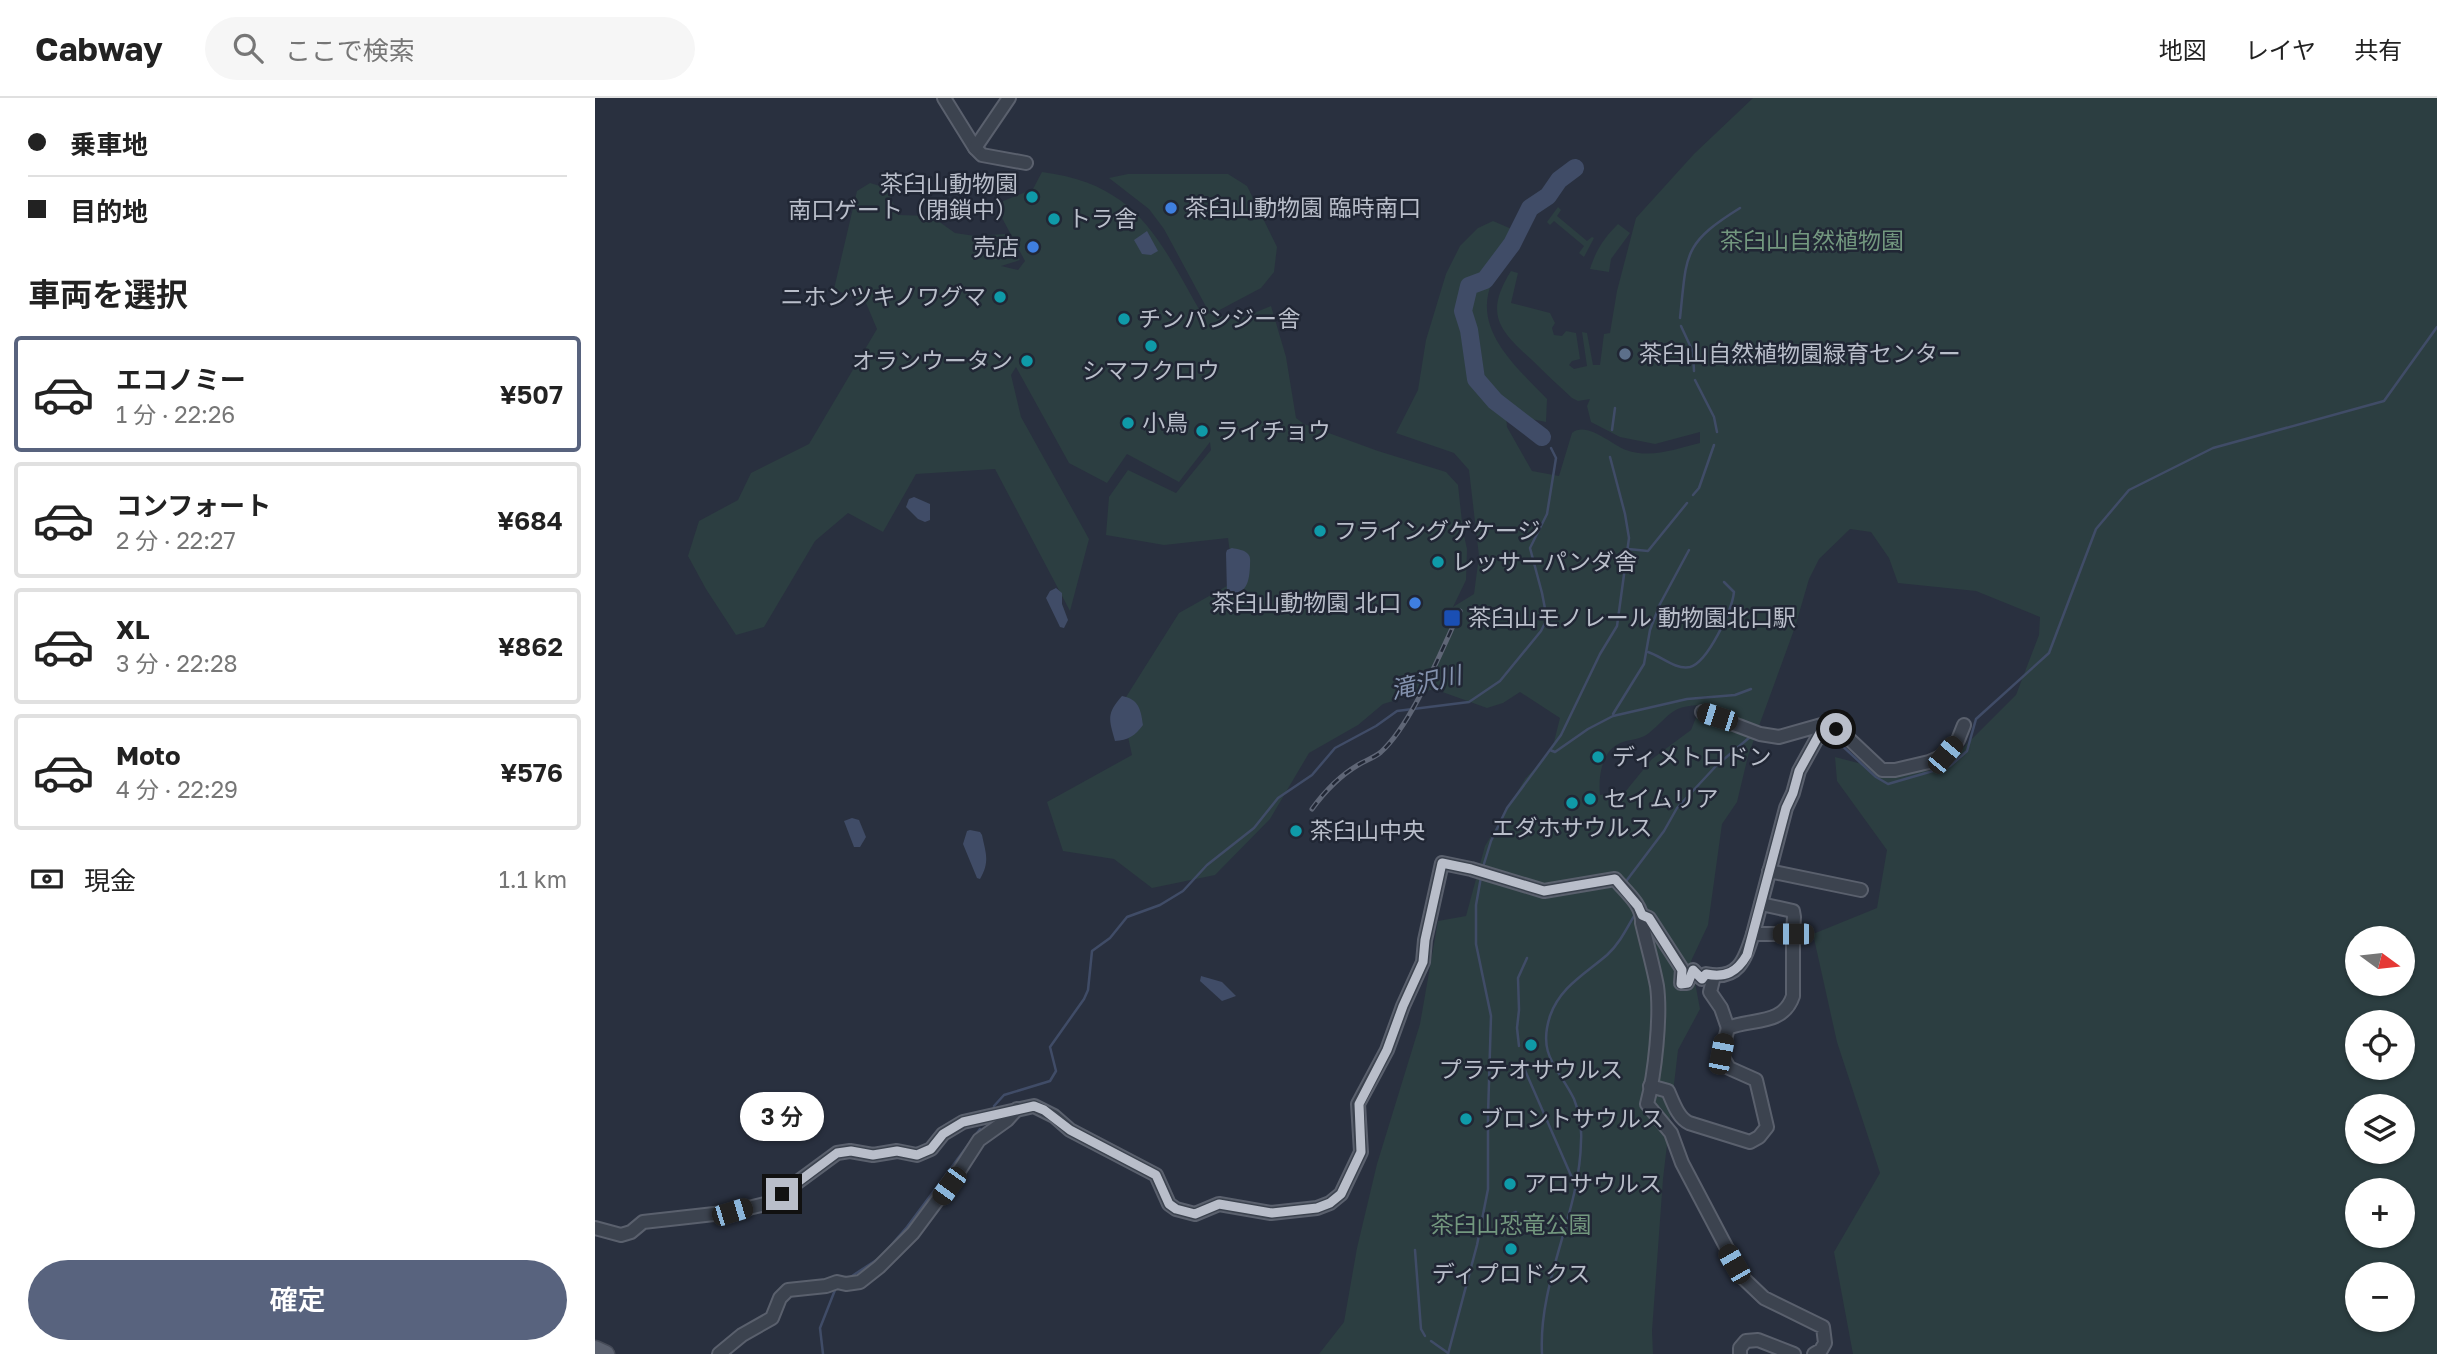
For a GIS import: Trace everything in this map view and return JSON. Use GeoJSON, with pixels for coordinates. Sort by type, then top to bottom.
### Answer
{"type":"FeatureCollection","features":[{"type":"Feature","properties":{"kind":"main road"},"geometry":{"type":"LineString","coordinates":[[595,1349],[606,1354]]}},
{"type":"Feature","properties":{"kind":"street"},"geometry":{"type":"LineString","coordinates":[[943,98],[982,155],[1026,163]]}},
{"type":"Feature","properties":{"kind":"street"},"geometry":{"type":"LineString","coordinates":[[975,148],[1009,98]]}},
{"type":"Feature","properties":{"kind":"street"},"geometry":{"type":"LineString","coordinates":[[1702,712],[1760,734],[1779,737],[1825,724],[1847,737],[1882,769],[1895,770],[1929,762],[1945,755],[1958,740],[1964,725]]}},
{"type":"Feature","properties":{"kind":"street"},"geometry":{"type":"LineString","coordinates":[[1642,915],[1649,918],[1682,970],[1681,984],[1688,983],[1693,970],[1702,979],[1706,974],[1726,975],[1740,966],[1747,955],[1786,808],[1799,771],[1825,724]]}},
{"type":"Feature","properties":{"kind":"street"},"geometry":{"type":"LineString","coordinates":[[595,1228],[621,1235],[631,1232],[643,1222],[732,1212],[769,1203],[837,1153],[851,1151],[873,1155],[897,1151],[917,1155],[931,1149],[943,1134],[963,1122],[1034,1106],[1044,1110],[1070,1130],[1156,1175],[1169,1204],[1176,1209],[1195,1214],[1219,1204],[1272,1213],[1317,1208],[1330,1203],[1341,1194],[1361,1152],[1359,1104],[1387,1050],[1423,962],[1425,940],[1442,863],[1544,891],[1615,879],[1638,906],[1642,915],[1658,999],[1656,1047],[1647,1104],[1671,1133],[1682,1163],[1742,1277],[1763,1298],[1823,1327],[1825,1343],[1821,1350],[1814,1354]]}},
{"type":"Feature","properties":{"kind":"street"},"geometry":{"type":"LineString","coordinates":[[1769,871],[1861,890]]}},
{"type":"Feature","properties":{"kind":"street"},"geometry":{"type":"LineString","coordinates":[[1728,1028],[1736,1024],[1769,1020],[1790,1005],[1793,996],[1793,911],[1761,904]]}},
{"type":"Feature","properties":{"kind":"street"},"geometry":{"type":"LineString","coordinates":[[1753,934],[1793,934]]}},
{"type":"Feature","properties":{"kind":"street"},"geometry":{"type":"LineString","coordinates":[[1650,1086],[1668,1091],[1683,1120],[1750,1142],[1759,1137],[1767,1127],[1756,1080],[1729,1068],[1721,1054],[1728,1028],[1721,1008],[1710,992],[1714,976]]}},
{"type":"Feature","properties":{"kind":"street"},"geometry":{"type":"LineString","coordinates":[[719,1354],[742,1335],[772,1318],[780,1298],[788,1290],[826,1286],[837,1282],[860,1282],[879,1267],[921,1222],[979,1140],[1007,1120],[1017,1108]]}},
{"type":"Feature","properties":{"kind":"street"},"geometry":{"type":"LineString","coordinates":[[1740,1354],[1740,1348],[1746,1341],[1758,1340],[1794,1354]]}},
{"type":"Feature","properties":{"kind":"green space"},"geometry":{"type":"Polygon","coordinates":[[[1753,98],[2437,98],[2437,1354],[1853,1354],[1834,1252],[1880,1173],[1837,1042],[1813,934],[1877,908],[1887,850],[1837,781],[1835,757],[1904,775],[1953,758],[2016,695],[2039,635],[2040,617],[1976,591],[1898,583],[1889,558],[1871,532],[1850,529],[1819,559],[1809,579],[1795,627],[1748,756],[1737,802],[1722,824],[1708,925],[1691,961],[1700,1009],[1678,1050],[1663,1179],[1652,1331],[1653,1354],[1319,1354],[1344,1322],[1357,1248],[1377,1164],[1420,1024],[1438,921],[1466,916],[1485,846],[1525,779],[1552,750],[1560,718],[1520,692],[1503,703],[1487,708],[1434,689],[1383,704],[1358,725],[1309,753],[1270,819],[1215,875],[1152,888],[1114,859],[1063,851],[1047,802],[1132,755],[1121,705],[1179,613],[1234,582],[1228,538],[1164,545],[1106,535],[1109,497],[1128,470],[1176,493],[1211,450],[1210,442],[1179,482],[1127,454],[1107,483],[1069,463],[1016,367],[1011,375],[1021,417],[1089,539],[1070,611],[995,469],[916,474],[883,532],[848,513],[815,541],[764,627],[736,635],[688,556],[699,521],[738,500],[751,473],[809,444],[877,329],[866,303],[834,289],[857,191],[870,183],[887,188],[898,215],[931,216],[955,233],[975,236],[1005,234],[1020,260],[1001,266],[1018,270],[1025,261],[1001,216],[1001,202],[1033,189],[1042,172],[1074,178],[1100,188],[1141,218],[1171,260],[1200,311],[1210,314],[1164,229],[1149,209],[1109,178],[1128,174],[1228,174],[1247,186],[1277,247],[1274,272],[1261,288],[1212,314],[1237,320],[1271,306],[1286,357],[1296,418],[1304,424],[1378,451],[1446,472],[1458,485],[1467,549],[1466,580],[1453,607],[1474,594],[1479,556],[1469,470],[1454,453],[1396,433],[1418,390],[1426,340],[1446,274],[1460,246],[1478,228],[1493,221],[1521,233],[1493,280],[1487,298],[1492,331],[1500,346],[1547,399],[1546,422],[1506,414],[1507,427],[1532,471],[1559,476],[1572,433],[1578,430],[1599,435],[1626,450],[1645,454],[1700,443],[1700,432],[1655,444],[1620,437],[1591,422],[1587,406],[1590,399],[1578,401],[1572,398],[1511,339],[1499,320],[1498,299],[1503,286],[1511,271],[1518,273],[1511,303],[1550,313],[1555,323],[1552,328],[1554,335],[1562,336],[1566,331],[1576,333],[1580,359],[1569,365],[1574,369],[1587,366],[1582,332],[1587,333],[1593,365],[1600,365],[1604,334],[1610,333],[1617,291],[1636,218],[1694,154],[1753,98]],[[1701,705],[1683,707],[1646,735],[1623,742],[1610,750],[1601,771],[1600,795],[1625,792],[1652,759],[1691,730],[1701,705]]]}},
{"type":"Feature","properties":{"kind":"green space"},"geometry":{"type":"Polygon","coordinates":[[[1558,207],[1561,210],[1557,216],[1587,241],[1594,238],[1584,257],[1579,253],[1584,246],[1554,221],[1550,225],[1547,222],[1558,207]]]}},
{"type":"Feature","properties":{"kind":"green space"},"geometry":{"type":"Polygon","coordinates":[[[1618,224],[1630,233],[1611,259],[1609,272],[1590,269],[1601,245],[1618,224]]]}},
{"type":"Feature","properties":{"kind":"water"},"geometry":{"type":"Polygon","coordinates":[[[1147,231],[1158,251],[1151,255],[1142,254],[1134,240],[1147,231]]]}},
{"type":"Feature","properties":{"kind":"water"},"geometry":{"type":"Polygon","coordinates":[[[914,497],[930,504],[930,520],[925,522],[918,519],[906,507],[909,499],[914,497]]]}},
{"type":"Feature","properties":{"kind":"water"},"geometry":{"type":"Polygon","coordinates":[[[1232,548],[1249,555],[1250,566],[1246,586],[1240,592],[1229,596],[1226,553],[1232,548]]]}},
{"type":"Feature","properties":{"kind":"water"},"geometry":{"type":"Polygon","coordinates":[[[1056,588],[1062,593],[1062,604],[1068,620],[1064,628],[1060,627],[1046,598],[1050,591],[1056,588]]]}},
{"type":"Feature","properties":{"kind":"water"},"geometry":{"type":"Polygon","coordinates":[[[1122,696],[1136,703],[1143,725],[1131,737],[1115,741],[1110,717],[1122,696]]]}},
{"type":"Feature","properties":{"kind":"water"},"geometry":{"type":"Polygon","coordinates":[[[852,818],[859,820],[866,837],[860,847],[854,847],[844,821],[852,818]]]}},
{"type":"Feature","properties":{"kind":"water"},"geometry":{"type":"Polygon","coordinates":[[[967,831],[980,832],[985,848],[986,863],[980,879],[977,878],[963,844],[967,831]]]}},
{"type":"Feature","properties":{"kind":"water"},"geometry":{"type":"Polygon","coordinates":[[[1201,976],[1222,982],[1236,996],[1222,1001],[1200,981],[1201,976]]]}},
{"type":"Feature","properties":{"kind":"waterway","name":"滝沢川"},"geometry":{"type":"LineString","coordinates":[[1542,437],[1495,401],[1476,379],[1469,330],[1463,311],[1469,286],[1485,280],[1512,244],[1530,208],[1548,196],[1559,180],[1575,168]]}},
{"type":"Feature","properties":{"kind":"waterway"},"geometry":{"type":"LineString","coordinates":[[1680,318],[1684,279],[1691,252],[1707,231],[1740,208]]}},
{"type":"Feature","properties":{"kind":"waterway"},"geometry":{"type":"LineString","coordinates":[[1681,326],[1693,352],[1694,371]]}},
{"type":"Feature","properties":{"kind":"waterway"},"geometry":{"type":"LineString","coordinates":[[1838,742],[1876,777],[1888,784],[1950,766],[1967,751],[1976,719],[2049,653],[2096,529],[2129,490],[2213,448],[2384,401],[2437,327]]}},
{"type":"Feature","properties":{"kind":"waterway"},"geometry":{"type":"LineString","coordinates":[[1695,380],[1714,417],[1717,432]]}},
{"type":"Feature","properties":{"kind":"waterway"},"geometry":{"type":"LineString","coordinates":[[1612,430],[1615,408]]}},
{"type":"Feature","properties":{"kind":"waterway"},"geometry":{"type":"LineString","coordinates":[[1693,495],[1699,488],[1714,445]]}},
{"type":"Feature","properties":{"kind":"waterway","name":"滝沢川"},"geometry":{"type":"LineString","coordinates":[[994,1106],[1004,1095],[1050,1081],[1056,1071],[1050,1047],[1088,990],[1092,951],[1110,938],[1127,917],[1160,905],[1183,891],[1207,865],[1254,828],[1278,798],[1312,775],[1335,748],[1376,726],[1397,711],[1469,702],[1500,681],[1541,631],[1547,619],[1530,548],[1547,514],[1556,458],[1551,448]]}},
{"type":"Feature","properties":{"kind":"waterway"},"geometry":{"type":"LineString","coordinates":[[1483,867],[1491,841],[1507,808],[1561,735],[1600,654],[1617,626],[1629,538],[1610,457]]}},
{"type":"Feature","properties":{"kind":"waterway"},"geometry":{"type":"LineString","coordinates":[[1628,549],[1648,551],[1687,503]]}},
{"type":"Feature","properties":{"kind":"waterway"},"geometry":{"type":"LineString","coordinates":[[1613,714],[1644,664],[1650,630],[1660,604],[1689,550]]}},
{"type":"Feature","properties":{"kind":"waterway"},"geometry":{"type":"LineString","coordinates":[[1648,652],[1674,665],[1690,667],[1697,663],[1711,646],[1729,611],[1734,592],[1724,582]]}},
{"type":"Feature","properties":{"kind":"waterway"},"geometry":{"type":"LineString","coordinates":[[1550,750],[1555,752],[1588,729],[1613,716],[1687,699],[1735,695],[1751,689]]}},
{"type":"Feature","properties":{"kind":"waterway"},"geometry":{"type":"LineString","coordinates":[[1627,880],[1664,831],[1677,808],[1716,766],[1750,737]]}},
{"type":"Feature","properties":{"kind":"waterway"},"geometry":{"type":"LineString","coordinates":[[1448,1354],[1477,1245],[1488,1189],[1491,1016],[1476,944],[1476,905],[1481,877]]}},
{"type":"Feature","properties":{"kind":"waterway"},"geometry":{"type":"LineString","coordinates":[[1542,1354],[1546,1300],[1574,1194],[1581,1136],[1574,1099],[1548,1052],[1547,1030],[1550,1016],[1560,997],[1611,951],[1634,916]]}},
{"type":"Feature","properties":{"kind":"waterway"},"geometry":{"type":"LineString","coordinates":[[1519,1046],[1518,978],[1527,958]]}},
{"type":"Feature","properties":{"kind":"waterway"},"geometry":{"type":"LineString","coordinates":[[1524,1068],[1576,1187]]}},
{"type":"Feature","properties":{"kind":"waterway"},"geometry":{"type":"LineString","coordinates":[[849,1278],[881,1257],[907,1227],[980,1129]]}},
{"type":"Feature","properties":{"kind":"waterway"},"geometry":{"type":"LineString","coordinates":[[1495,1221],[1516,1212]]}},
{"type":"Feature","properties":{"kind":"waterway"},"geometry":{"type":"LineString","coordinates":[[1415,1250],[1421,1329],[1425,1336]]}},
{"type":"Feature","properties":{"kind":"waterway"},"geometry":{"type":"LineString","coordinates":[[823,1354],[820,1328],[835,1290]]}},
{"type":"Feature","properties":{"kind":"waterway"},"geometry":{"type":"LineString","coordinates":[[1431,1341],[1448,1353]]}},
{"type":"Feature","properties":{"kind":"railway"},"geometry":{"type":"LineString","coordinates":[[1312,809],[1338,779],[1378,754],[1393,740],[1415,706],[1460,611]]}},
{"type":"Feature","properties":{"kind":"place","name":"茶臼山動物園 南口ゲート（閉鎖中）"},"geometry":{"type":"Point","coordinates":[1032,197]}},
{"type":"Feature","properties":{"kind":"place","name":"茶臼山動物園 臨時南口"},"geometry":{"type":"Point","coordinates":[1171,208]}},
{"type":"Feature","properties":{"kind":"place","name":"トラ舎"},"geometry":{"type":"Point","coordinates":[1054,219]}},
{"type":"Feature","properties":{"kind":"place","name":"売店"},"geometry":{"type":"Point","coordinates":[1033,247]}},
{"type":"Feature","properties":{"kind":"place","name":"ニホンツキノワグマ"},"geometry":{"type":"Point","coordinates":[1000,297]}},
{"type":"Feature","properties":{"kind":"place","name":"チンパンジー舎"},"geometry":{"type":"Point","coordinates":[1124,319]}},
{"type":"Feature","properties":{"kind":"place","name":"シマフクロウ"},"geometry":{"type":"Point","coordinates":[1151,346]}},
{"type":"Feature","properties":{"kind":"place","name":"茶臼山自然植物園緑育センター"},"geometry":{"type":"Point","coordinates":[1625,354]}},
{"type":"Feature","properties":{"kind":"place","name":"オランウータン"},"geometry":{"type":"Point","coordinates":[1027,361]}},
{"type":"Feature","properties":{"kind":"place","name":"小鳥"},"geometry":{"type":"Point","coordinates":[1128,423]}},
{"type":"Feature","properties":{"kind":"place","name":"ライチョウ"},"geometry":{"type":"Point","coordinates":[1202,431]}},
{"type":"Feature","properties":{"kind":"place","name":"フライングゲケージ"},"geometry":{"type":"Point","coordinates":[1320,531]}},
{"type":"Feature","properties":{"kind":"place","name":"レッサーパンダ舎"},"geometry":{"type":"Point","coordinates":[1438,562]}},
{"type":"Feature","properties":{"kind":"place","name":"茶臼山動物園 北口"},"geometry":{"type":"Point","coordinates":[1415,603]}},
{"type":"Feature","properties":{"kind":"place","name":"茶臼山モノレール 動物園北口駅"},"geometry":{"type":"Point","coordinates":[1452,618]}},
{"type":"Feature","properties":{"kind":"place","name":"ディメトロドン"},"geometry":{"type":"Point","coordinates":[1598,757]}},
{"type":"Feature","properties":{"kind":"place","name":"セイムリア"},"geometry":{"type":"Point","coordinates":[1590,799]}},
{"type":"Feature","properties":{"kind":"place","name":"エダホサウルス"},"geometry":{"type":"Point","coordinates":[1572,803]}},
{"type":"Feature","properties":{"kind":"place","name":"茶臼山中央"},"geometry":{"type":"Point","coordinates":[1296,831]}},
{"type":"Feature","properties":{"kind":"place","name":"プラテオサウルス"},"geometry":{"type":"Point","coordinates":[1531,1045]}},
{"type":"Feature","properties":{"kind":"place","name":"ブロントサウルス"},"geometry":{"type":"Point","coordinates":[1466,1119]}},
{"type":"Feature","properties":{"kind":"place","name":"アロサウルス"},"geometry":{"type":"Point","coordinates":[1510,1184]}},
{"type":"Feature","properties":{"kind":"place","name":"ディプロドクス"},"geometry":{"type":"Point","coordinates":[1511,1249]}},
{"type":"Feature","properties":{"kind":"route"},"geometry":{"type":"LineString","coordinates":[[782,1194],[837,1153],[851,1151],[873,1155],[897,1151],[917,1155],[931,1149],[943,1134],[963,1122],[1034,1106],[1054,1116],[1070,1130],[1156,1175],[1169,1204],[1176,1209],[1195,1214],[1219,1204],[1272,1213],[1317,1208],[1330,1203],[1341,1194],[1361,1152],[1359,1104],[1387,1050],[1403,1006],[1419,974],[1442,863],[1544,891],[1615,879],[1638,906],[1642,915],[1649,918],[1682,970],[1681,984],[1688,983],[1693,970],[1702,979],[1706,974],[1726,975],[1740,966],[1747,955],[1786,808],[1799,771],[1825,724],[1836,729]]}},
{"type":"Feature","properties":{"kind":"park label","name":"茶臼山自然植物園"},"geometry":{"type":"Point","coordinates":[1812,241]}},
{"type":"Feature","properties":{"kind":"park label","name":"茶臼山恐竜公園"},"geometry":{"type":"Point","coordinates":[1511,1225]}}]}
